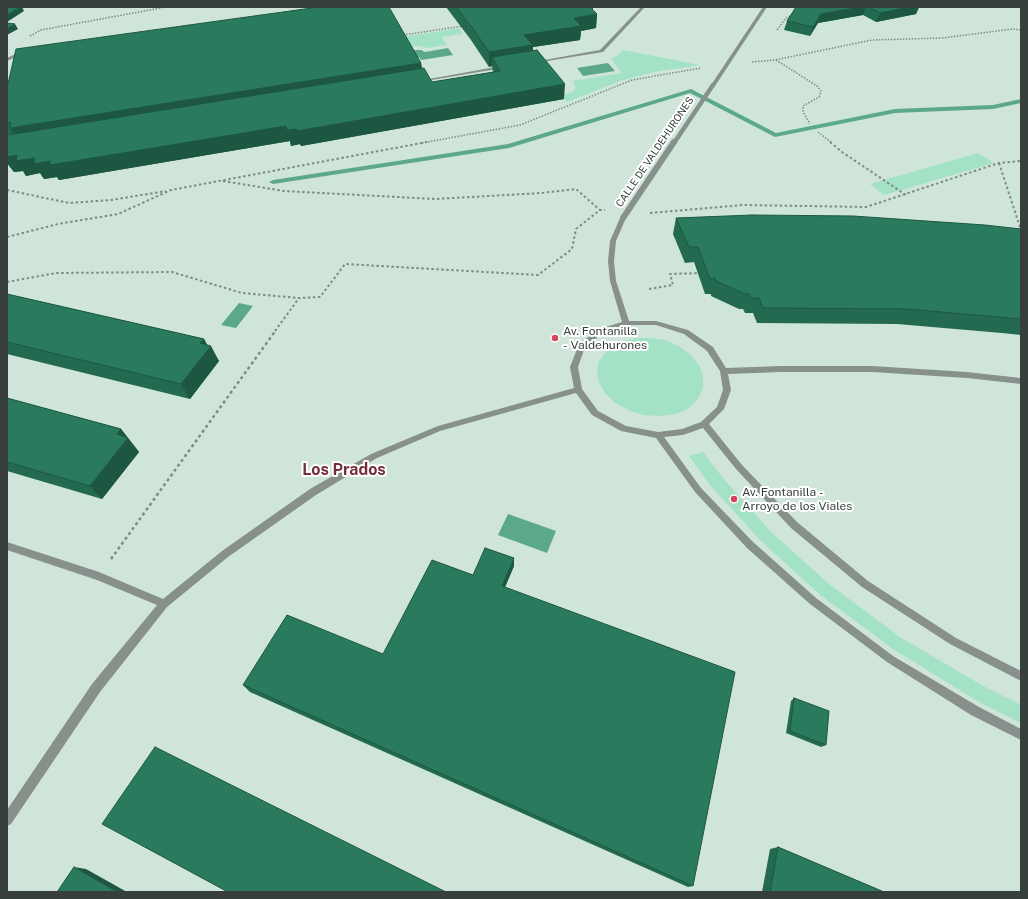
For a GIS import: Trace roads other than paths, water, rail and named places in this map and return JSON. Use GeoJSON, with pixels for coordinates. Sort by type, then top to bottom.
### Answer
{"type":"FeatureCollection","features":[{"type":"Feature","properties":{"kind":"street"},"geometry":{"type":"LineString","coordinates":[[531,62],[601,51],[643,7]]}},
{"type":"Feature","properties":{"kind":"street","name":"CALLE DE VALDEHURONES"},"geometry":{"type":"LineString","coordinates":[[626,323],[613,281],[611,260],[613,240],[623,218],[765,7]]}},
{"type":"Feature","properties":{"kind":"street"},"geometry":{"type":"LineString","coordinates":[[7,60],[27,51]]}},
{"type":"Feature","properties":{"kind":"street"},"geometry":{"type":"LineString","coordinates":[[414,82],[508,66]]}},
{"type":"Feature","properties":{"kind":"street"},"geometry":{"type":"LineString","coordinates":[[626,323],[656,323],[686,332],[710,349],[724,371],[727,390],[720,409],[704,424],[683,432],[658,435],[624,429],[595,413],[578,390],[574,367],[582,346],[601,331],[626,323]]}},
{"type":"Feature","properties":{"kind":"street"},"geometry":{"type":"LineString","coordinates":[[724,371],[781,369],[872,369],[967,375],[1021,382]]}},
{"type":"Feature","properties":{"kind":"street"},"geometry":{"type":"LineString","coordinates":[[7,820],[96,688],[164,604],[225,554],[314,492],[374,456],[438,430],[517,406],[578,390]]}},
{"type":"Feature","properties":{"kind":"street"},"geometry":{"type":"LineString","coordinates":[[704,424],[739,467],[794,525],[865,584],[953,641],[1021,676]]}},
{"type":"Feature","properties":{"kind":"street"},"geometry":{"type":"LineString","coordinates":[[658,435],[698,490],[750,545],[813,602],[890,658],[975,711],[1021,735]]}},
{"type":"Feature","properties":{"kind":"street"},"geometry":{"type":"LineString","coordinates":[[7,546],[100,576],[164,604]]}},
{"type":"Feature","properties":{"kind":"waterway"},"geometry":{"type":"LineString","coordinates":[[273,182],[509,146],[691,91],[775,135],[895,111],[993,107],[1021,101]]}},
{"type":"Feature","properties":{"kind":"place","name":"Av. Fontanilla - Valdehurones"},"geometry":{"type":"Point","coordinates":[555,338]}},
{"type":"Feature","properties":{"kind":"place","name":"Av. Fontanilla - Arroyo de los Viales"},"geometry":{"type":"Point","coordinates":[734,499]}},
{"type":"Feature","properties":{"kind":"district","name":"Los Prados"},"geometry":{"type":"Point","coordinates":[344,470]}}]}
